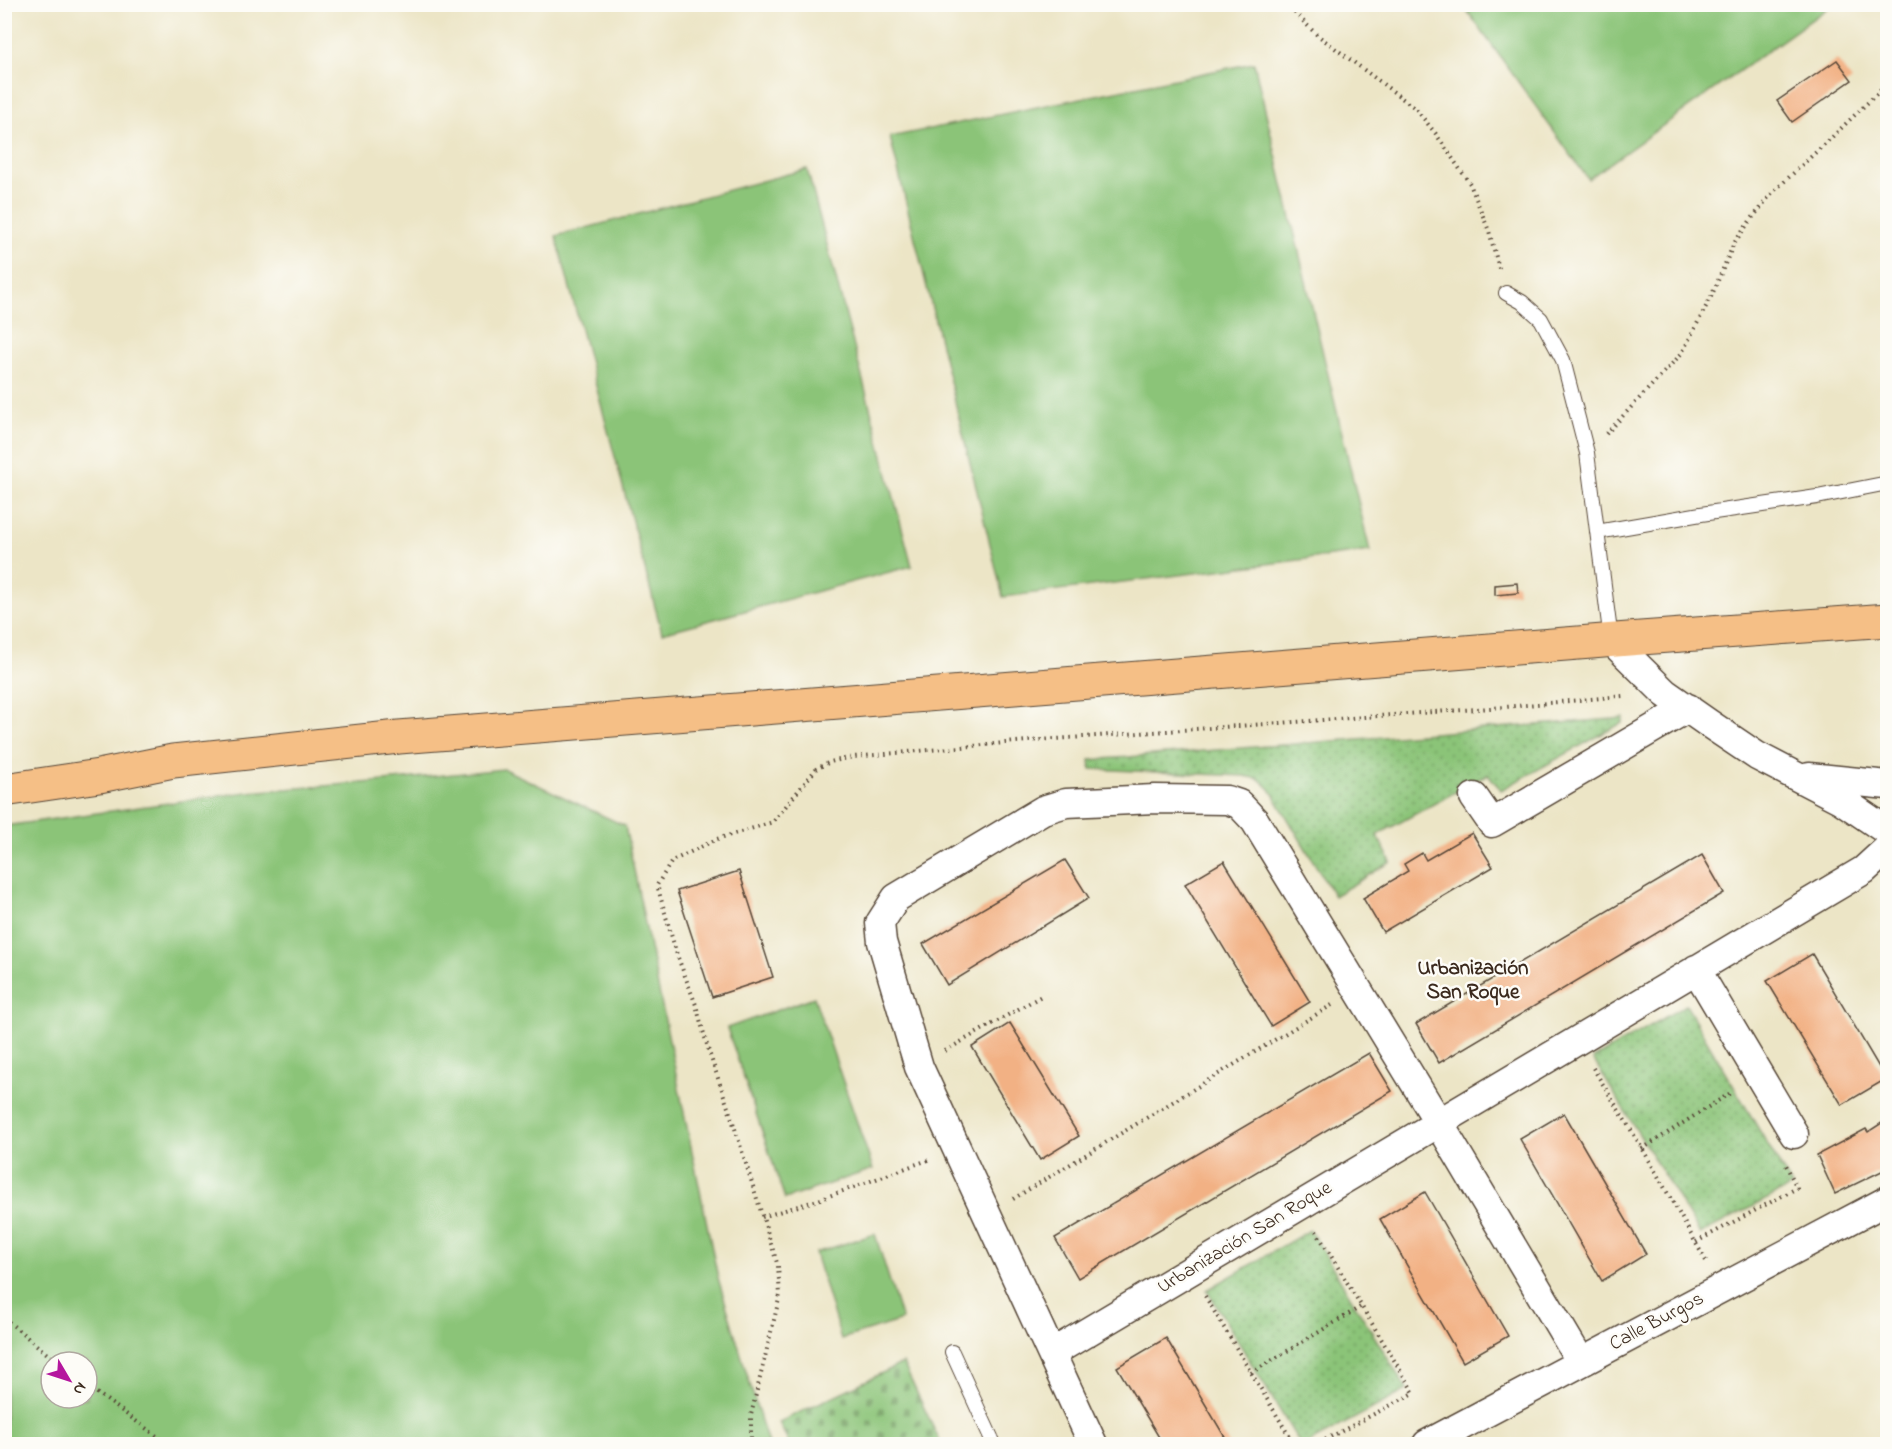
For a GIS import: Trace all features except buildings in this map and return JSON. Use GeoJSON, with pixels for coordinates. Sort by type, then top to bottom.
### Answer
{"type":"FeatureCollection","features":[{"type":"Feature","properties":{"kind":"highway"},"geometry":{"type":"LineString","coordinates":[[4,790],[99,776],[173,761],[399,737],[1887,620]]}},
{"type":"Feature","properties":{"kind":"street"},"geometry":{"type":"LineString","coordinates":[[1611,640],[1676,700],[1757,756],[1840,799],[1887,831]]}},
{"type":"Feature","properties":{"kind":"street"},"geometry":{"type":"LineString","coordinates":[[1474,797],[1492,823],[1676,700]]}},
{"type":"Feature","properties":{"kind":"street"},"geometry":{"type":"LineString","coordinates":[[1797,776],[1887,786],[1880,808],[1881,820],[1887,831]]}},
{"type":"Feature","properties":{"kind":"street"},"geometry":{"type":"LineString","coordinates":[[1093,1444],[919,1067],[882,942],[880,922],[896,898],[1044,810],[1066,803],[1155,799],[1227,800],[1239,804],[1255,820],[1581,1362]]}},
{"type":"Feature","properties":{"kind":"street","name":"Urbanización San Roque"},"geometry":{"type":"LineString","coordinates":[[1052,1353],[1864,870],[1887,848]]}},
{"type":"Feature","properties":{"kind":"street"},"geometry":{"type":"LineString","coordinates":[[1696,969],[1794,1134]]}},
{"type":"Feature","properties":{"kind":"street","name":"Calle Burgos"},"geometry":{"type":"LineString","coordinates":[[1427,1444],[1887,1200]]}},
{"type":"Feature","properties":{"kind":"lane"},"geometry":{"type":"LineString","coordinates":[[1506,293],[1522,302],[1541,319],[1563,360],[1587,453],[1611,640]]}},
{"type":"Feature","properties":{"kind":"lane"},"geometry":{"type":"LineString","coordinates":[[1597,532],[1817,497],[1887,483]]}},
{"type":"Feature","properties":{"kind":"lane"},"geometry":{"type":"LineString","coordinates":[[952,1352],[994,1444]]}},
{"type":"Feature","properties":{"kind":"path"},"geometry":{"type":"LineString","coordinates":[[1286,4],[1316,34],[1415,108],[1436,134],[1470,184],[1489,231],[1506,293]]}},
{"type":"Feature","properties":{"kind":"path"},"geometry":{"type":"LineString","coordinates":[[1587,453],[1682,353],[1711,297],[1734,243],[1757,211],[1772,193],[1887,83]]}},
{"type":"Feature","properties":{"kind":"path"},"geometry":{"type":"LineString","coordinates":[[751,1444],[752,1415],[780,1295],[778,1266],[657,885],[672,861],[717,839],[773,822],[816,769],[830,762],[853,757],[1027,741],[1505,707],[1676,700]]}},
{"type":"Feature","properties":{"kind":"path"},"geometry":{"type":"LineString","coordinates":[[986,1215],[1358,989]]}},
{"type":"Feature","properties":{"kind":"path"},"geometry":{"type":"LineString","coordinates":[[919,1067],[1043,995]]}},
{"type":"Feature","properties":{"kind":"path"},"geometry":{"type":"LineString","coordinates":[[1576,1042],[1642,1149],[1721,1288]]}},
{"type":"Feature","properties":{"kind":"path"},"geometry":{"type":"LineString","coordinates":[[1642,1149],[1741,1086]]}},
{"type":"Feature","properties":{"kind":"path"},"geometry":{"type":"LineString","coordinates":[[762,1217],[821,1199],[956,1149]]}},
{"type":"Feature","properties":{"kind":"path"},"geometry":{"type":"LineString","coordinates":[[1696,1242],[1797,1188],[1785,1163]]}},
{"type":"Feature","properties":{"kind":"path","name":"Urbanización San Roque"},"geometry":{"type":"LineString","coordinates":[[1312,1224],[1414,1393],[1317,1444]]}},
{"type":"Feature","properties":{"kind":"path","name":"Urbanización San Roque"},"geometry":{"type":"LineString","coordinates":[[1201,1290],[1294,1444]]}},
{"type":"Feature","properties":{"kind":"path"},"geometry":{"type":"LineString","coordinates":[[1251,1373],[1362,1306]]}},
{"type":"Feature","properties":{"kind":"path"},"geometry":{"type":"LineString","coordinates":[[4,1317],[43,1350]]}},
{"type":"Feature","properties":{"kind":"path"},"geometry":{"type":"LineString","coordinates":[[99,1395],[168,1444]]}},
{"type":"Feature","properties":{"kind":"green space"},"geometry":{"type":"Polygon","coordinates":[[[1463,5],[1832,5],[1588,179],[1463,5]]]}},
{"type":"Feature","properties":{"kind":"green space"},"geometry":{"type":"Polygon","coordinates":[[[1254,63],[1370,551],[1003,597],[890,137],[1254,63]]]}},
{"type":"Feature","properties":{"kind":"green space"},"geometry":{"type":"Polygon","coordinates":[[[807,169],[912,566],[662,633],[556,236],[807,169]]]}},
{"type":"Feature","properties":{"kind":"green space"},"geometry":{"type":"Polygon","coordinates":[[[1624,718],[1622,723],[1501,790],[1488,774],[1377,835],[1391,862],[1334,896],[1270,789],[1259,779],[1244,776],[1091,769],[1090,760],[1624,718]]]}},
{"type":"Feature","properties":{"kind":"green space"},"geometry":{"type":"Polygon","coordinates":[[[504,769],[625,826],[718,1278],[768,1444],[5,1444],[5,826],[247,792],[504,769]]]}},
{"type":"Feature","properties":{"kind":"green space"},"geometry":{"type":"Polygon","coordinates":[[[814,997],[873,1169],[785,1199],[727,1028],[814,997]]]}},
{"type":"Feature","properties":{"kind":"green space"},"geometry":{"type":"Polygon","coordinates":[[[1686,1005],[1792,1186],[1700,1234],[1593,1059],[1686,1005]]]}},
{"type":"Feature","properties":{"kind":"green space"},"geometry":{"type":"Polygon","coordinates":[[[1310,1230],[1407,1390],[1307,1444],[1300,1444],[1207,1290],[1310,1230]]]}},
{"type":"Feature","properties":{"kind":"green space"},"geometry":{"type":"Polygon","coordinates":[[[875,1234],[902,1320],[841,1339],[815,1253],[875,1234]]]}},
{"type":"Feature","properties":{"kind":"green space"},"geometry":{"type":"Polygon","coordinates":[[[903,1363],[941,1444],[789,1444],[779,1422],[903,1363]]]}},
{"type":"Feature","properties":{"kind":"district","name":"Urbanización San Roque"},"geometry":{"type":"Point","coordinates":[1473,981]}}]}
